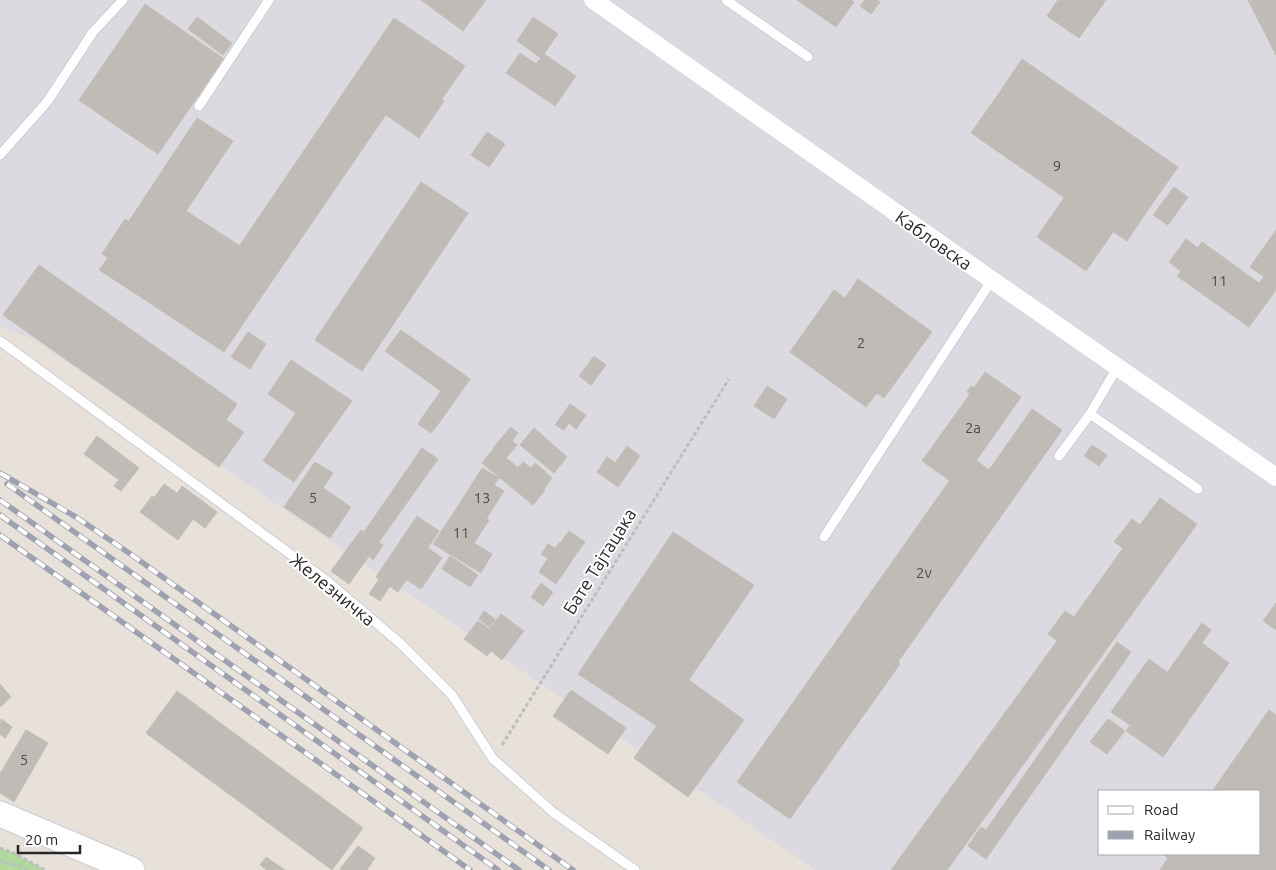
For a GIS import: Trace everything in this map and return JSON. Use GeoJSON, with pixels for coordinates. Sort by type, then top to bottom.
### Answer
{"type":"FeatureCollection","features":[{"type":"Feature","properties":{"kind":"main road"},"geometry":{"type":"LineString","coordinates":[[0,814],[132,870]]}},
{"type":"Feature","properties":{"kind":"street","name":"Кабловска"},"geometry":{"type":"LineString","coordinates":[[594,0],[1276,477]]}},
{"type":"Feature","properties":{"kind":"lane"},"geometry":{"type":"LineString","coordinates":[[0,155],[47,102],[93,32],[123,0]]}},
{"type":"Feature","properties":{"kind":"lane"},"geometry":{"type":"LineString","coordinates":[[199,106],[269,0]]}},
{"type":"Feature","properties":{"kind":"lane"},"geometry":{"type":"LineString","coordinates":[[726,0],[808,57]]}},
{"type":"Feature","properties":{"kind":"lane"},"geometry":{"type":"LineString","coordinates":[[824,537],[992,280]]}},
{"type":"Feature","properties":{"kind":"lane","name":"Железничка"},"geometry":{"type":"LineString","coordinates":[[0,341],[334,588],[400,643],[452,695],[494,758],[554,813],[635,870]]}},
{"type":"Feature","properties":{"kind":"lane"},"geometry":{"type":"LineString","coordinates":[[1059,456],[1090,414],[1118,366]]}},
{"type":"Feature","properties":{"kind":"lane"},"geometry":{"type":"LineString","coordinates":[[1090,414],[1198,489]]}},
{"type":"Feature","properties":{"kind":"path","name":"Бате Тајтацака"},"geometry":{"type":"LineString","coordinates":[[494,758],[729,379]]}},
{"type":"Feature","properties":{"kind":"path"},"geometry":{"type":"LineString","coordinates":[[0,848],[14,853],[45,870]]}},
{"type":"Feature","properties":{"kind":"path"},"geometry":{"type":"LineString","coordinates":[[0,861],[20,866],[27,870]]}},
{"type":"Feature","properties":{"kind":"shaded area"},"geometry":{"type":"Polygon","coordinates":[[[0,0],[1257,0],[1276,28],[1276,870],[816,870],[34,340],[0,326],[0,0]]]}},
{"type":"Feature","properties":{"kind":"green space"},"geometry":{"type":"Polygon","coordinates":[[[0,848],[14,853],[45,870],[0,870],[0,848]]]}},
{"type":"Feature","properties":{"kind":"building"},"geometry":{"type":"Polygon","coordinates":[[[421,0],[486,0],[463,31],[421,0]]]}},
{"type":"Feature","properties":{"kind":"building"},"geometry":{"type":"Polygon","coordinates":[[[797,0],[851,0],[854,2],[836,27],[797,0]]]}},
{"type":"Feature","properties":{"kind":"building"},"geometry":{"type":"Polygon","coordinates":[[[865,0],[877,0],[880,2],[871,14],[860,6],[865,0]]]}},
{"type":"Feature","properties":{"kind":"building"},"geometry":{"type":"Polygon","coordinates":[[[1058,0],[1106,0],[1079,38],[1047,16],[1058,0]]]}},
{"type":"Feature","properties":{"kind":"building"},"geometry":{"type":"Polygon","coordinates":[[[1248,0],[1276,0],[1276,55],[1248,0]]]}},
{"type":"Feature","properties":{"kind":"building"},"geometry":{"type":"Polygon","coordinates":[[[145,4],[175,25],[109,121],[79,100],[145,4]]]}},
{"type":"Feature","properties":{"kind":"building"},"geometry":{"type":"Polygon","coordinates":[[[197,17],[232,43],[223,55],[188,29],[197,17]]]}},
{"type":"Feature","properties":{"kind":"building"},"geometry":{"type":"Polygon","coordinates":[[[533,17],[558,34],[541,58],[517,41],[533,17]]]}},
{"type":"Feature","properties":{"kind":"building"},"geometry":{"type":"Polygon","coordinates":[[[394,18],[465,66],[442,99],[411,78],[266,290],[227,264],[394,18]]]}},
{"type":"Feature","properties":{"kind":"building"},"geometry":{"type":"Polygon","coordinates":[[[175,25],[224,59],[158,154],[109,121],[175,25]]]}},
{"type":"Feature","properties":{"kind":"building"},"geometry":{"type":"Polygon","coordinates":[[[520,53],[536,64],[544,54],[576,76],[555,106],[506,73],[520,53]]]}},
{"type":"Feature","properties":{"kind":"building"},"geometry":{"type":"Polygon","coordinates":[[[1022,59],[1178,167],[1152,204],[997,96],[1022,59]]]}},
{"type":"Feature","properties":{"kind":"building"},"geometry":{"type":"Polygon","coordinates":[[[411,78],[444,101],[419,138],[386,115],[411,78]]]}},
{"type":"Feature","properties":{"kind":"building"},"geometry":{"type":"Polygon","coordinates":[[[997,96],[1152,204],[1127,241],[971,133],[997,96]]]}},
{"type":"Feature","properties":{"kind":"building"},"geometry":{"type":"Polygon","coordinates":[[[197,118],[233,141],[164,244],[129,221],[197,118]]]}},
{"type":"Feature","properties":{"kind":"building"},"geometry":{"type":"Polygon","coordinates":[[[487,132],[505,144],[489,167],[471,155],[487,132]]]}},
{"type":"Feature","properties":{"kind":"building"},"geometry":{"type":"Polygon","coordinates":[[[421,182],[468,213],[362,371],[315,340],[421,182]]]}},
{"type":"Feature","properties":{"kind":"building"},"geometry":{"type":"Polygon","coordinates":[[[1174,187],[1188,197],[1168,225],[1153,215],[1174,187]]]}},
{"type":"Feature","properties":{"kind":"building"},"geometry":{"type":"Polygon","coordinates":[[[1064,198],[1113,232],[1086,271],[1037,237],[1064,198]]]}},
{"type":"Feature","properties":{"kind":"building"},"geometry":{"type":"Polygon","coordinates":[[[186,211],[240,246],[227,264],[174,229],[186,211]]]}},
{"type":"Feature","properties":{"kind":"building"},"geometry":{"type":"Polygon","coordinates":[[[125,219],[164,244],[133,292],[99,270],[108,258],[102,254],[125,219]]]}},
{"type":"Feature","properties":{"kind":"building"},"geometry":{"type":"Polygon","coordinates":[[[174,229],[266,290],[224,352],[133,292],[174,229]]]}},
{"type":"Feature","properties":{"kind":"building"},"geometry":{"type":"Polygon","coordinates":[[[1276,230],[1276,285],[1250,267],[1276,230]]]}},
{"type":"Feature","properties":{"kind":"building"},"geometry":{"type":"Polygon","coordinates":[[[1186,239],[1198,248],[1202,242],[1259,283],[1264,277],[1276,285],[1276,290],[1249,327],[1177,276],[1181,271],[1169,262],[1186,239]]]}},
{"type":"Feature","properties":{"kind":"building"},"geometry":{"type":"Polygon","coordinates":[[[39,265],[237,404],[202,455],[3,315],[39,265]]]}},
{"type":"Feature","properties":{"kind":"building"},"geometry":{"type":"Polygon","coordinates":[[[858,279],[932,332],[884,398],[877,393],[866,407],[790,352],[834,290],[845,298],[858,279]]]}},
{"type":"Feature","properties":{"kind":"building"},"geometry":{"type":"Polygon","coordinates":[[[401,330],[470,379],[442,419],[428,409],[441,391],[385,351],[401,330]]]}},
{"type":"Feature","properties":{"kind":"building"},"geometry":{"type":"Polygon","coordinates":[[[248,332],[266,344],[250,369],[231,357],[248,332]]]}},
{"type":"Feature","properties":{"kind":"building"},"geometry":{"type":"Polygon","coordinates":[[[594,356],[606,365],[591,385],[579,376],[594,356]]]}},
{"type":"Feature","properties":{"kind":"building"},"geometry":{"type":"Polygon","coordinates":[[[291,360],[352,401],[294,482],[263,461],[296,413],[268,394],[291,360]]]}},
{"type":"Feature","properties":{"kind":"building"},"geometry":{"type":"Polygon","coordinates":[[[985,372],[1021,397],[976,461],[970,456],[952,482],[922,461],[970,394],[967,392],[971,386],[974,388],[985,372]]]}},
{"type":"Feature","properties":{"kind":"building"},"geometry":{"type":"Polygon","coordinates":[[[767,386],[787,399],[774,419],[754,406],[767,386]]]}},
{"type":"Feature","properties":{"kind":"building"},"geometry":{"type":"Polygon","coordinates":[[[570,404],[586,415],[576,429],[569,423],[564,430],[555,425],[570,404]]]}},
{"type":"Feature","properties":{"kind":"building"},"geometry":{"type":"Polygon","coordinates":[[[428,409],[442,419],[431,433],[418,424],[428,409]]]}},
{"type":"Feature","properties":{"kind":"building"},"geometry":{"type":"Polygon","coordinates":[[[1032,409],[1062,430],[790,819],[737,782],[950,480],[952,482],[970,456],[989,470],[1032,409]]]}},
{"type":"Feature","properties":{"kind":"building"},"geometry":{"type":"Polygon","coordinates":[[[226,420],[244,432],[219,467],[202,455],[226,420]]]}},
{"type":"Feature","properties":{"kind":"building"},"geometry":{"type":"Polygon","coordinates":[[[511,427],[518,433],[512,441],[517,445],[506,458],[493,448],[511,427]]]}},
{"type":"Feature","properties":{"kind":"building"},"geometry":{"type":"Polygon","coordinates":[[[534,428],[567,457],[554,473],[520,445],[534,428]]]}},
{"type":"Feature","properties":{"kind":"building"},"geometry":{"type":"Polygon","coordinates":[[[97,436],[139,468],[121,491],[114,486],[119,480],[84,454],[97,436]]]}},
{"type":"Feature","properties":{"kind":"building"},"geometry":{"type":"Polygon","coordinates":[[[1092,445],[1107,455],[1099,466],[1084,456],[1092,445]]]}},
{"type":"Feature","properties":{"kind":"building"},"geometry":{"type":"Polygon","coordinates":[[[627,446],[640,456],[618,487],[597,472],[607,457],[615,463],[627,446]]]}},
{"type":"Feature","properties":{"kind":"building"},"geometry":{"type":"Polygon","coordinates":[[[422,448],[438,459],[379,542],[364,532],[422,448]]]}},
{"type":"Feature","properties":{"kind":"building"},"geometry":{"type":"Polygon","coordinates":[[[494,448],[545,490],[533,505],[482,463],[494,448]]]}},
{"type":"Feature","properties":{"kind":"building"},"geometry":{"type":"Polygon","coordinates":[[[315,462],[333,473],[323,488],[351,507],[330,538],[284,507],[315,462]]]}},
{"type":"Feature","properties":{"kind":"building"},"geometry":{"type":"Polygon","coordinates":[[[523,462],[531,468],[526,474],[518,468],[523,462]]]}},
{"type":"Feature","properties":{"kind":"building"},"geometry":{"type":"Polygon","coordinates":[[[535,463],[546,472],[536,483],[526,474],[535,463]]]}},
{"type":"Feature","properties":{"kind":"building"},"geometry":{"type":"Polygon","coordinates":[[[482,468],[499,478],[494,485],[504,491],[486,519],[460,503],[482,468]]]}},
{"type":"Feature","properties":{"kind":"building"},"geometry":{"type":"Polygon","coordinates":[[[545,472],[552,478],[544,489],[536,483],[545,472]]]}},
{"type":"Feature","properties":{"kind":"building"},"geometry":{"type":"Polygon","coordinates":[[[164,484],[177,493],[171,503],[175,505],[171,510],[154,498],[164,484]]]}},
{"type":"Feature","properties":{"kind":"building"},"geometry":{"type":"Polygon","coordinates":[[[182,486],[217,512],[205,528],[171,503],[182,486]]]}},
{"type":"Feature","properties":{"kind":"building"},"geometry":{"type":"Polygon","coordinates":[[[152,496],[171,510],[159,526],[140,512],[152,496]]]}},
{"type":"Feature","properties":{"kind":"building"},"geometry":{"type":"Polygon","coordinates":[[[1160,498],[1197,524],[947,870],[891,870],[1057,641],[1048,634],[1065,611],[1074,617],[1123,548],[1114,542],[1132,519],[1140,525],[1160,498]]]}},
{"type":"Feature","properties":{"kind":"building"},"geometry":{"type":"Polygon","coordinates":[[[460,503],[489,520],[474,543],[492,554],[481,573],[433,544],[460,503]]]}},
{"type":"Feature","properties":{"kind":"building"},"geometry":{"type":"Polygon","coordinates":[[[175,505],[193,519],[178,540],[159,526],[175,505]]]}},
{"type":"Feature","properties":{"kind":"building"},"geometry":{"type":"Polygon","coordinates":[[[417,516],[439,531],[398,592],[376,577],[417,516]]]}},
{"type":"Feature","properties":{"kind":"building"},"geometry":{"type":"Polygon","coordinates":[[[361,530],[383,545],[373,560],[369,556],[349,584],[331,571],[361,530]]]}},
{"type":"Feature","properties":{"kind":"building"},"geometry":{"type":"Polygon","coordinates":[[[569,531],[585,542],[577,553],[561,542],[569,531]]]}},
{"type":"Feature","properties":{"kind":"building"},"geometry":{"type":"Polygon","coordinates":[[[673,532],[754,585],[657,726],[578,674],[673,532]]]}},
{"type":"Feature","properties":{"kind":"building"},"geometry":{"type":"Polygon","coordinates":[[[560,542],[577,553],[556,584],[539,572],[548,558],[541,554],[548,544],[555,548],[560,542]]]}},
{"type":"Feature","properties":{"kind":"building"},"geometry":{"type":"Polygon","coordinates":[[[428,548],[442,558],[421,589],[406,579],[428,548]]]}},
{"type":"Feature","properties":{"kind":"building"},"geometry":{"type":"Polygon","coordinates":[[[450,556],[478,575],[470,587],[442,569],[450,556]]]}},
{"type":"Feature","properties":{"kind":"building"},"geometry":{"type":"Polygon","coordinates":[[[379,579],[390,586],[380,601],[369,594],[379,579]]]}},
{"type":"Feature","properties":{"kind":"building"},"geometry":{"type":"Polygon","coordinates":[[[541,583],[553,592],[543,606],[531,597],[541,583]]]}},
{"type":"Feature","properties":{"kind":"building"},"geometry":{"type":"Polygon","coordinates":[[[1276,603],[1276,630],[1263,621],[1276,603]]]}},
{"type":"Feature","properties":{"kind":"building"},"geometry":{"type":"Polygon","coordinates":[[[484,611],[495,619],[489,627],[479,619],[484,611]]]}},
{"type":"Feature","properties":{"kind":"building"},"geometry":{"type":"Polygon","coordinates":[[[501,614],[524,631],[502,660],[491,651],[487,656],[464,639],[478,621],[489,629],[501,614]]]}},
{"type":"Feature","properties":{"kind":"building"},"geometry":{"type":"Polygon","coordinates":[[[1202,623],[1211,630],[1135,737],[1126,731],[1202,623]]]}},
{"type":"Feature","properties":{"kind":"building"},"geometry":{"type":"Polygon","coordinates":[[[1117,642],[1131,652],[986,859],[968,846],[981,827],[986,830],[1117,642]]]}},
{"type":"Feature","properties":{"kind":"building"},"geometry":{"type":"Polygon","coordinates":[[[1202,643],[1229,663],[1163,757],[1135,737],[1202,643]]]}},
{"type":"Feature","properties":{"kind":"building"},"geometry":{"type":"Polygon","coordinates":[[[1149,659],[1167,672],[1130,725],[1111,712],[1149,659]]]}},
{"type":"Feature","properties":{"kind":"building"},"geometry":{"type":"Polygon","coordinates":[[[689,680],[744,720],[688,797],[634,758],[689,680]]]}},
{"type":"Feature","properties":{"kind":"building"},"geometry":{"type":"Polygon","coordinates":[[[0,684],[11,697],[0,707],[0,684]]]}},
{"type":"Feature","properties":{"kind":"building"},"geometry":{"type":"Polygon","coordinates":[[[571,690],[626,728],[608,754],[553,716],[571,690]]]}},
{"type":"Feature","properties":{"kind":"building"},"geometry":{"type":"Polygon","coordinates":[[[177,691],[363,828],[332,870],[146,733],[177,691]]]}},
{"type":"Feature","properties":{"kind":"building"},"geometry":{"type":"Polygon","coordinates":[[[1269,710],[1276,715],[1276,833],[1261,823],[1261,790],[1213,790],[1269,710]]]}},
{"type":"Feature","properties":{"kind":"building"},"geometry":{"type":"Polygon","coordinates":[[[1,719],[12,727],[5,738],[0,734],[1,719]]]}},
{"type":"Feature","properties":{"kind":"building"},"geometry":{"type":"Polygon","coordinates":[[[1108,719],[1125,731],[1107,754],[1090,742],[1108,719]]]}},
{"type":"Feature","properties":{"kind":"building"},"geometry":{"type":"Polygon","coordinates":[[[26,730],[48,743],[14,802],[0,793],[0,774],[26,730]]]}},
{"type":"Feature","properties":{"kind":"building"},"geometry":{"type":"Polygon","coordinates":[[[1261,823],[1276,833],[1276,870],[1261,870],[1238,855],[1261,855],[1261,823]]]}},
{"type":"Feature","properties":{"kind":"building"},"geometry":{"type":"Polygon","coordinates":[[[358,846],[375,858],[367,870],[340,869],[358,846]]]}},
{"type":"Feature","properties":{"kind":"building"},"geometry":{"type":"Polygon","coordinates":[[[1164,855],[1238,855],[1261,870],[1160,870],[1168,858],[1164,855]]]}},
{"type":"Feature","properties":{"kind":"building"},"geometry":{"type":"Polygon","coordinates":[[[266,857],[285,870],[267,870],[260,865],[266,857]]]}},
{"type":"Feature","properties":{"kind":"railway"},"geometry":{"type":"LineString","coordinates":[[0,473],[76,517],[129,553],[573,870]]}},
{"type":"Feature","properties":{"kind":"railway"},"geometry":{"type":"LineString","coordinates":[[7,484],[549,870]]}},
{"type":"Feature","properties":{"kind":"railway"},"geometry":{"type":"LineString","coordinates":[[0,500],[519,870]]}},
{"type":"Feature","properties":{"kind":"railway"},"geometry":{"type":"LineString","coordinates":[[0,515],[498,870]]}},
{"type":"Feature","properties":{"kind":"railway"},"geometry":{"type":"LineString","coordinates":[[0,535],[470,870]]}}]}
